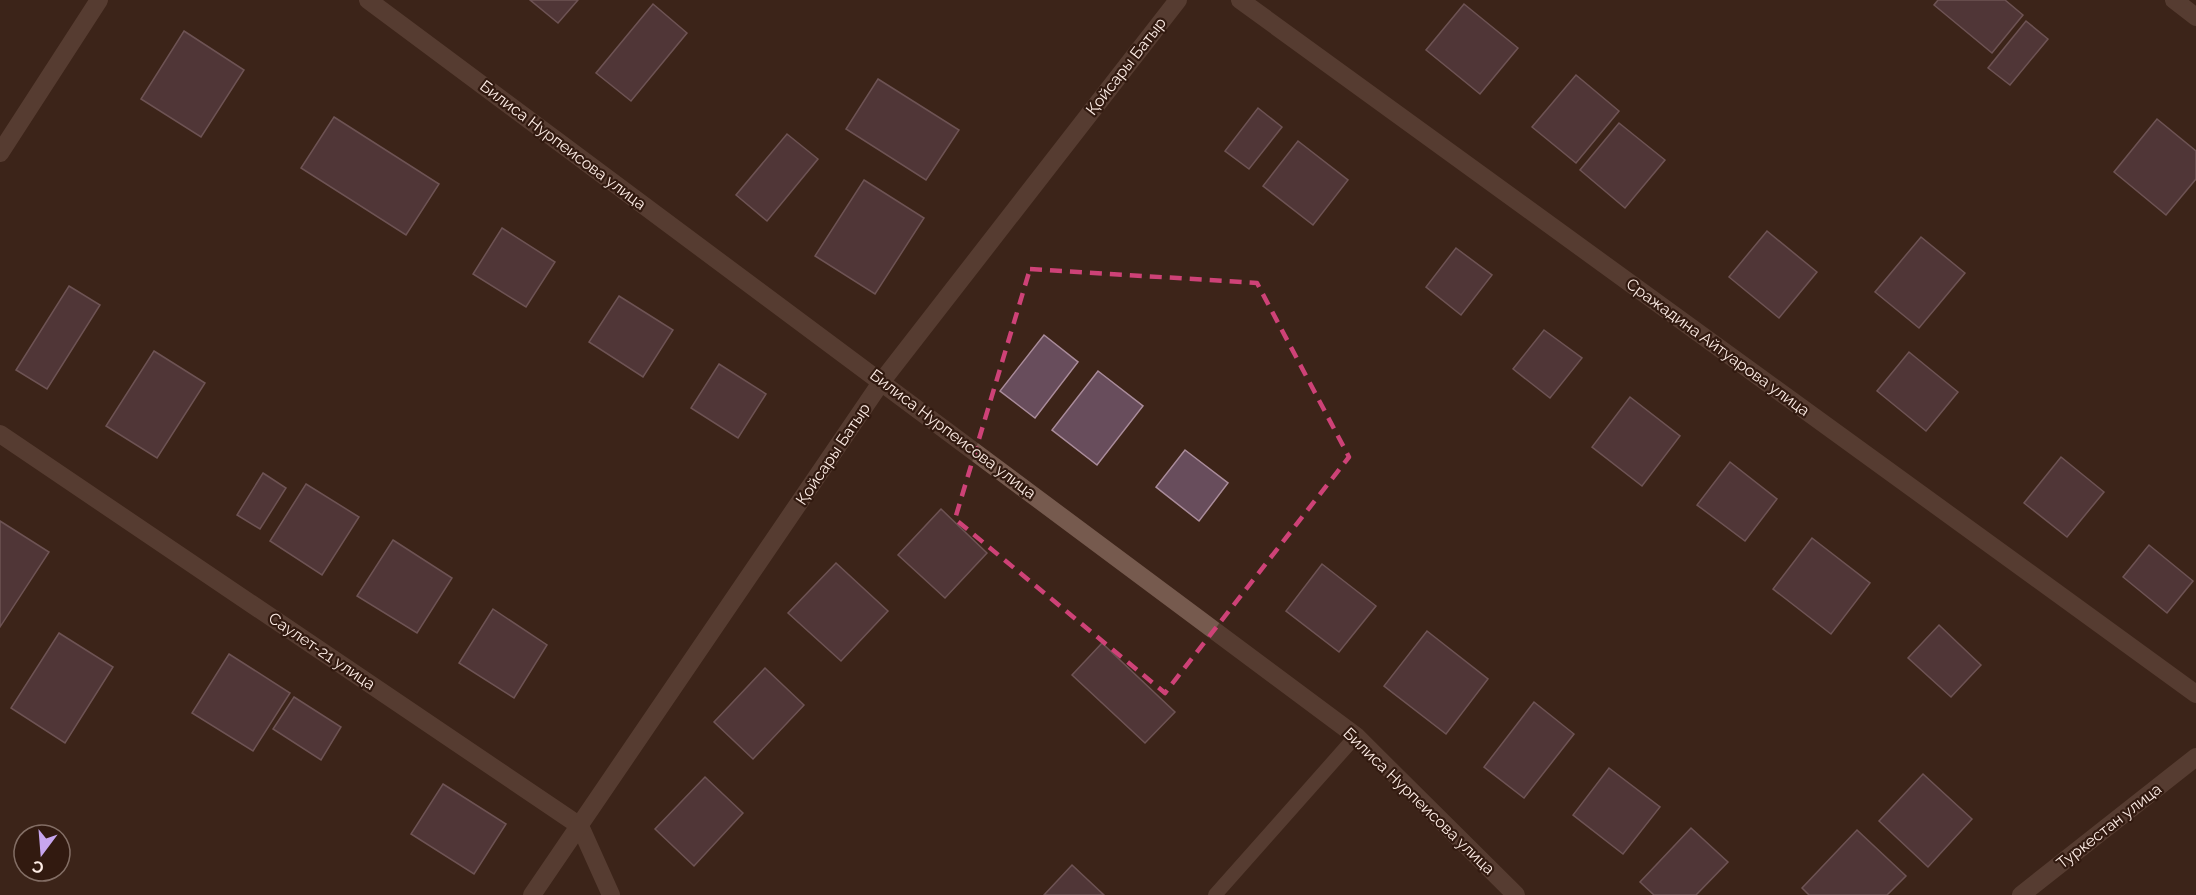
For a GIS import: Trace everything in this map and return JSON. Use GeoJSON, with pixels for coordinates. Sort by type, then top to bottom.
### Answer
{"type":"FeatureCollection","features":[{"type":"Feature","properties":{"kind":"street"},"geometry":{"type":"LineString","coordinates":[[0,153],[99,0]]}},
{"type":"Feature","properties":{"kind":"street","name":"Билиса Нурпеисова улица"},"geometry":{"type":"LineString","coordinates":[[368,0],[1356,736],[1516,895]]}},
{"type":"Feature","properties":{"kind":"street","name":"Қойсары Батыр"},"geometry":{"type":"LineString","coordinates":[[532,895],[882,381],[1178,0]]}},
{"type":"Feature","properties":{"kind":"street","name":"Сражадина Айтуарова улица"},"geometry":{"type":"LineString","coordinates":[[1240,0],[2196,694]]}},
{"type":"Feature","properties":{"kind":"street"},"geometry":{"type":"LineString","coordinates":[[2174,0],[2196,16]]}},
{"type":"Feature","properties":{"kind":"street","name":"Саулет-21 улица"},"geometry":{"type":"LineString","coordinates":[[0,434],[580,826]]}},
{"type":"Feature","properties":{"kind":"street","name":"Туркестан улица"},"geometry":{"type":"LineString","coordinates":[[2021,895],[2196,757]]}},
{"type":"Feature","properties":{"kind":"street"},"geometry":{"type":"LineString","coordinates":[[580,826],[611,895]]}},
{"type":"Feature","properties":{"kind":"lane"},"geometry":{"type":"LineString","coordinates":[[1215,895],[1356,736]]}},
{"type":"Feature","properties":{"kind":"highlighted area"},"geometry":{"type":"Polygon","coordinates":[[[1030,269],[1257,283],[1349,457],[1165,693],[955,519],[1030,269]]]}},
{"type":"Feature","properties":{"kind":"building"},"geometry":{"type":"Polygon","coordinates":[[[530,0],[578,0],[558,23],[530,0]]]}},
{"type":"Feature","properties":{"kind":"building"},"geometry":{"type":"Polygon","coordinates":[[[1938,0],[2005,0],[2023,15],[1992,53],[1934,5],[1938,0]]]}},
{"type":"Feature","properties":{"kind":"building"},"geometry":{"type":"Polygon","coordinates":[[[653,4],[687,33],[631,101],[596,73],[653,4]]]}},
{"type":"Feature","properties":{"kind":"building"},"geometry":{"type":"Polygon","coordinates":[[[1464,4],[1518,48],[1480,94],[1426,50],[1464,4]]]}},
{"type":"Feature","properties":{"kind":"building"},"geometry":{"type":"Polygon","coordinates":[[[2026,21],[2048,39],[2010,85],[1988,68],[2026,21]]]}},
{"type":"Feature","properties":{"kind":"building"},"geometry":{"type":"Polygon","coordinates":[[[184,31],[244,70],[201,137],[141,99],[184,31]]]}},
{"type":"Feature","properties":{"kind":"building"},"geometry":{"type":"Polygon","coordinates":[[[1576,75],[1619,111],[1576,163],[1532,127],[1576,75]]]}},
{"type":"Feature","properties":{"kind":"building"},"geometry":{"type":"Polygon","coordinates":[[[878,79],[959,130],[926,180],[846,129],[878,79]]]}},
{"type":"Feature","properties":{"kind":"building"},"geometry":{"type":"Polygon","coordinates":[[[1258,108],[1282,127],[1249,169],[1225,151],[1258,108]]]}},
{"type":"Feature","properties":{"kind":"building"},"geometry":{"type":"Polygon","coordinates":[[[334,117],[439,184],[406,235],[301,168],[334,117]]]}},
{"type":"Feature","properties":{"kind":"building"},"geometry":{"type":"Polygon","coordinates":[[[2157,119],[2196,151],[2196,179],[2166,215],[2114,172],[2157,119]]]}},
{"type":"Feature","properties":{"kind":"building"},"geometry":{"type":"Polygon","coordinates":[[[1619,123],[1665,160],[1625,208],[1580,170],[1619,123]]]}},
{"type":"Feature","properties":{"kind":"building"},"geometry":{"type":"Polygon","coordinates":[[[787,134],[818,159],[767,221],[736,195],[787,134]]]}},
{"type":"Feature","properties":{"kind":"building"},"geometry":{"type":"Polygon","coordinates":[[[1298,141],[1348,180],[1313,225],[1263,186],[1298,141]]]}},
{"type":"Feature","properties":{"kind":"building"},"geometry":{"type":"Polygon","coordinates":[[[864,180],[924,218],[875,294],[815,256],[864,180]]]}},
{"type":"Feature","properties":{"kind":"building"},"geometry":{"type":"Polygon","coordinates":[[[502,228],[555,262],[526,307],[473,274],[502,228]]]}},
{"type":"Feature","properties":{"kind":"building"},"geometry":{"type":"Polygon","coordinates":[[[1767,231],[1817,272],[1779,318],[1729,277],[1767,231]]]}},
{"type":"Feature","properties":{"kind":"building"},"geometry":{"type":"Polygon","coordinates":[[[1921,237],[1965,273],[1919,328],[1875,292],[1921,237]]]}},
{"type":"Feature","properties":{"kind":"building"},"geometry":{"type":"Polygon","coordinates":[[[1456,248],[1492,275],[1461,315],[1426,287],[1456,248]]]}},
{"type":"Feature","properties":{"kind":"building"},"geometry":{"type":"Polygon","coordinates":[[[69,286],[100,305],[47,389],[16,370],[69,286]]]}},
{"type":"Feature","properties":{"kind":"building"},"geometry":{"type":"Polygon","coordinates":[[[619,296],[673,330],[643,377],[589,342],[619,296]]]}},
{"type":"Feature","properties":{"kind":"building"},"geometry":{"type":"Polygon","coordinates":[[[1544,330],[1582,358],[1550,398],[1513,369],[1544,330]]]}},
{"type":"Feature","properties":{"kind":"building"},"geometry":{"type":"Polygon","coordinates":[[[1044,335],[1078,362],[1035,418],[1000,391],[1044,335]]]}},
{"type":"Feature","properties":{"kind":"building"},"geometry":{"type":"Polygon","coordinates":[[[154,351],[205,383],[157,458],[106,426],[154,351]]]}},
{"type":"Feature","properties":{"kind":"building"},"geometry":{"type":"Polygon","coordinates":[[[1909,352],[1958,392],[1926,431],[1877,391],[1909,352]]]}},
{"type":"Feature","properties":{"kind":"building"},"geometry":{"type":"Polygon","coordinates":[[[719,364],[766,394],[738,438],[691,408],[719,364]]]}},
{"type":"Feature","properties":{"kind":"building"},"geometry":{"type":"Polygon","coordinates":[[[1098,371],[1143,406],[1097,465],[1052,430],[1098,371]]]}},
{"type":"Feature","properties":{"kind":"building"},"geometry":{"type":"Polygon","coordinates":[[[1630,397],[1680,436],[1642,486],[1592,447],[1630,397]]]}},
{"type":"Feature","properties":{"kind":"building"},"geometry":{"type":"Polygon","coordinates":[[[1185,450],[1228,483],[1199,521],[1156,487],[1185,450]]]}},
{"type":"Feature","properties":{"kind":"building"},"geometry":{"type":"Polygon","coordinates":[[[2061,457],[2104,492],[2067,537],[2024,503],[2061,457]]]}},
{"type":"Feature","properties":{"kind":"building"},"geometry":{"type":"Polygon","coordinates":[[[1730,462],[1777,499],[1745,541],[1697,505],[1730,462]]]}},
{"type":"Feature","properties":{"kind":"building"},"geometry":{"type":"Polygon","coordinates":[[[263,473],[286,488],[260,529],[237,515],[263,473]]]}},
{"type":"Feature","properties":{"kind":"building"},"geometry":{"type":"Polygon","coordinates":[[[306,484],[359,517],[322,575],[270,541],[306,484]]]}},
{"type":"Feature","properties":{"kind":"building"},"geometry":{"type":"Polygon","coordinates":[[[941,509],[987,553],[945,598],[898,555],[941,509]]]}},
{"type":"Feature","properties":{"kind":"building"},"geometry":{"type":"Polygon","coordinates":[[[0,521],[49,552],[0,627],[0,521]]]}},
{"type":"Feature","properties":{"kind":"building"},"geometry":{"type":"Polygon","coordinates":[[[1812,538],[1870,583],[1831,634],[1773,589],[1812,538]]]}},
{"type":"Feature","properties":{"kind":"building"},"geometry":{"type":"Polygon","coordinates":[[[393,540],[452,578],[417,633],[357,596],[393,540]]]}},
{"type":"Feature","properties":{"kind":"building"},"geometry":{"type":"Polygon","coordinates":[[[2149,545],[2193,581],[2167,613],[2123,577],[2149,545]]]}},
{"type":"Feature","properties":{"kind":"building"},"geometry":{"type":"Polygon","coordinates":[[[836,563],[888,611],[841,661],[788,613],[836,563]]]}},
{"type":"Feature","properties":{"kind":"building"},"geometry":{"type":"Polygon","coordinates":[[[1322,564],[1376,606],[1339,652],[1286,611],[1322,564]]]}},
{"type":"Feature","properties":{"kind":"building"},"geometry":{"type":"Polygon","coordinates":[[[493,609],[547,645],[514,698],[459,663],[493,609]]]}},
{"type":"Feature","properties":{"kind":"building"},"geometry":{"type":"Polygon","coordinates":[[[1939,625],[1981,665],[1951,697],[1908,658],[1939,625]]]}},
{"type":"Feature","properties":{"kind":"building"},"geometry":{"type":"Polygon","coordinates":[[[1427,631],[1488,679],[1446,734],[1384,686],[1427,631]]]}},
{"type":"Feature","properties":{"kind":"building"},"geometry":{"type":"Polygon","coordinates":[[[59,633],[113,667],[65,743],[11,708],[59,633]]]}},
{"type":"Feature","properties":{"kind":"building"},"geometry":{"type":"Polygon","coordinates":[[[1102,643],[1175,712],[1145,743],[1072,675],[1102,643]]]}},
{"type":"Feature","properties":{"kind":"building"},"geometry":{"type":"Polygon","coordinates":[[[229,654],[290,693],[253,751],[192,713],[229,654]]]}},
{"type":"Feature","properties":{"kind":"building"},"geometry":{"type":"Polygon","coordinates":[[[765,668],[804,705],[753,759],[714,722],[765,668]]]}},
{"type":"Feature","properties":{"kind":"building"},"geometry":{"type":"Polygon","coordinates":[[[294,697],[341,727],[321,760],[273,729],[294,697]]]}},
{"type":"Feature","properties":{"kind":"building"},"geometry":{"type":"Polygon","coordinates":[[[1534,702],[1574,734],[1524,798],[1484,767],[1534,702]]]}},
{"type":"Feature","properties":{"kind":"building"},"geometry":{"type":"Polygon","coordinates":[[[1609,768],[1660,807],[1623,854],[1573,815],[1609,768]]]}},
{"type":"Feature","properties":{"kind":"building"},"geometry":{"type":"Polygon","coordinates":[[[1923,774],[1972,819],[1928,867],[1879,821],[1923,774]]]}},
{"type":"Feature","properties":{"kind":"building"},"geometry":{"type":"Polygon","coordinates":[[[705,777],[743,813],[694,866],[655,829],[705,777]]]}},
{"type":"Feature","properties":{"kind":"building"},"geometry":{"type":"Polygon","coordinates":[[[443,784],[506,824],[474,874],[411,834],[443,784]]]}},
{"type":"Feature","properties":{"kind":"building"},"geometry":{"type":"Polygon","coordinates":[[[1691,828],[1728,862],[1696,895],[1654,895],[1640,882],[1691,828]]]}},
{"type":"Feature","properties":{"kind":"building"},"geometry":{"type":"Polygon","coordinates":[[[1857,830],[1906,876],[1887,895],[1809,895],[1802,888],[1857,830]]]}},
{"type":"Feature","properties":{"kind":"building"},"geometry":{"type":"Polygon","coordinates":[[[1072,865],[1104,895],[1044,895],[1072,865]]]}}]}
